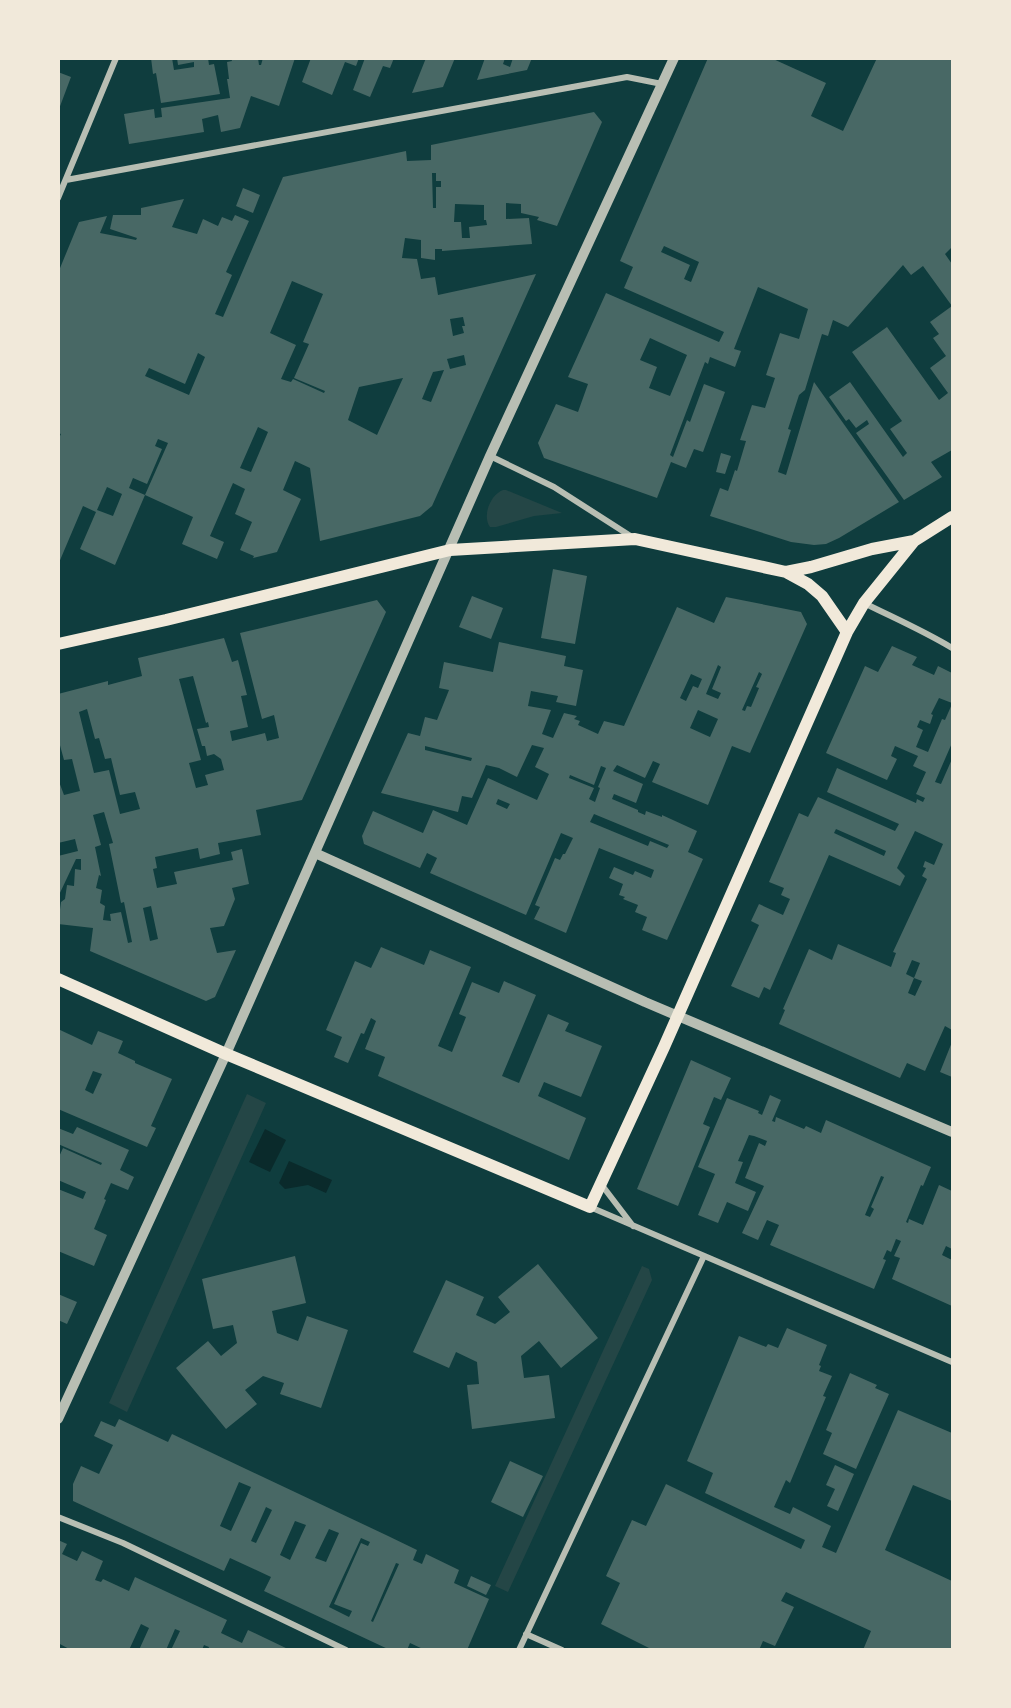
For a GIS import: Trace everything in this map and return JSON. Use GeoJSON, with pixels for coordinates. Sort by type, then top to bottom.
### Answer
{"type":"FeatureCollection","features":[{"type":"Feature","properties":{"kind":"main road"},"geometry":{"type":"LineString","coordinates":[[58,979],[226,1054],[590,1207],[678,1016],[847,632],[864,603],[914,541],[952,517]]}},
{"type":"Feature","properties":{"kind":"main road"},"geometry":{"type":"LineString","coordinates":[[58,644],[166,620],[450,550],[636,539],[786,572],[808,584],[822,596],[847,632]]}},
{"type":"Feature","properties":{"kind":"main road"},"geometry":{"type":"LineString","coordinates":[[786,572],[872,549],[914,541]]}},
{"type":"Feature","properties":{"kind":"street"},"geometry":{"type":"LineString","coordinates":[[58,198],[116,58]]}},
{"type":"Feature","properties":{"kind":"street"},"geometry":{"type":"LineString","coordinates":[[58,1419],[226,1054],[490,456],[674,58]]}},
{"type":"Feature","properties":{"kind":"street"},"geometry":{"type":"LineString","coordinates":[[66,180],[627,77],[662,84]]}},
{"type":"Feature","properties":{"kind":"street"},"geometry":{"type":"LineString","coordinates":[[490,456],[554,487],[636,539]]}},
{"type":"Feature","properties":{"kind":"street"},"geometry":{"type":"LineString","coordinates":[[864,603],[926,632],[952,648]]}},
{"type":"Feature","properties":{"kind":"street"},"geometry":{"type":"LineString","coordinates":[[315,853],[678,1016],[952,1132]]}},
{"type":"Feature","properties":{"kind":"street"},"geometry":{"type":"LineString","coordinates":[[601,1184],[633,1226]]}},
{"type":"Feature","properties":{"kind":"street"},"geometry":{"type":"LineString","coordinates":[[590,1207],[952,1362]]}},
{"type":"Feature","properties":{"kind":"street"},"geometry":{"type":"LineString","coordinates":[[519,1650],[704,1256]]}},
{"type":"Feature","properties":{"kind":"street"},"geometry":{"type":"LineString","coordinates":[[58,1517],[123,1543],[346,1650]]}},
{"type":"Feature","properties":{"kind":"street"},"geometry":{"type":"LineString","coordinates":[[526,1634],[562,1650]]}},
{"type":"Feature","properties":{"kind":"shaded area"},"geometry":{"type":"Polygon","coordinates":[[[503,490],[562,513],[534,516],[490,527],[487,517],[489,506],[494,496],[503,490]]]}},
{"type":"Feature","properties":{"kind":"shaded area"},"geometry":{"type":"Polygon","coordinates":[[[247,1094],[266,1103],[127,1412],[109,1403],[247,1094]]]}},
{"type":"Feature","properties":{"kind":"shaded area"},"geometry":{"type":"Polygon","coordinates":[[[265,1129],[286,1140],[270,1172],[249,1162],[265,1129]]]}},
{"type":"Feature","properties":{"kind":"shaded area"},"geometry":{"type":"Polygon","coordinates":[[[289,1161],[332,1180],[326,1193],[308,1185],[285,1189],[279,1183],[289,1161]]]}},
{"type":"Feature","properties":{"kind":"shaded area"},"geometry":{"type":"Polygon","coordinates":[[[642,1266],[649,1269],[652,1280],[508,1592],[495,1586],[642,1266]]]}},
{"type":"Feature","properties":{"kind":"building"},"geometry":{"type":"Polygon","coordinates":[[[151,58],[172,58],[174,70],[194,67],[194,62],[178,65],[177,58],[208,58],[209,65],[214,64],[220,94],[161,103],[151,58]]]}},
{"type":"Feature","properties":{"kind":"building"},"geometry":{"type":"Polygon","coordinates":[[[231,58],[258,58],[259,65],[261,65],[263,58],[295,58],[279,106],[251,96],[240,128],[221,132],[218,115],[202,119],[204,132],[129,144],[124,114],[154,109],[155,118],[162,117],[161,108],[230,98],[227,62],[232,61],[231,58]]]}},
{"type":"Feature","properties":{"kind":"building"},"geometry":{"type":"Polygon","coordinates":[[[311,58],[359,58],[356,66],[345,62],[332,95],[302,82],[311,58]]]}},
{"type":"Feature","properties":{"kind":"building"},"geometry":{"type":"Polygon","coordinates":[[[365,58],[394,58],[390,68],[383,66],[370,97],[353,90],[365,58]]]}},
{"type":"Feature","properties":{"kind":"building"},"geometry":{"type":"Polygon","coordinates":[[[426,58],[455,58],[443,87],[412,93],[426,58]]]}},
{"type":"Feature","properties":{"kind":"building"},"geometry":{"type":"Polygon","coordinates":[[[485,58],[505,58],[503,64],[510,67],[513,58],[532,58],[527,70],[477,80],[485,58]]]}},
{"type":"Feature","properties":{"kind":"building"},"geometry":{"type":"Polygon","coordinates":[[[708,58],[771,58],[826,83],[811,116],[843,131],[877,58],[952,58],[952,247],[945,254],[952,264],[952,306],[923,266],[911,275],[903,265],[848,327],[833,320],[828,336],[822,334],[805,390],[799,395],[778,472],[786,475],[814,382],[899,502],[839,538],[826,544],[814,545],[791,542],[710,516],[720,488],[728,491],[735,470],[737,471],[746,441],[740,440],[752,405],[765,408],[775,378],[766,375],[780,333],[799,339],[808,309],[758,287],[734,349],[741,351],[735,367],[710,357],[708,364],[705,362],[670,455],[673,457],[687,420],[690,422],[704,384],[725,392],[703,452],[694,449],[686,468],[671,462],[657,498],[544,458],[538,443],[556,404],[578,412],[588,384],[568,377],[606,293],[719,342],[724,332],[624,288],[633,267],[620,261],[708,58]],[[664,246],[661,252],[690,265],[684,279],[691,282],[699,262],[664,246]],[[650,338],[640,360],[657,367],[649,388],[670,396],[687,355],[650,338]]]}},
{"type":"Feature","properties":{"kind":"building"},"geometry":{"type":"Polygon","coordinates":[[[58,72],[71,77],[59,109],[58,109],[58,72]]]}},
{"type":"Feature","properties":{"kind":"building"},"geometry":{"type":"Polygon","coordinates":[[[594,112],[602,122],[557,226],[537,220],[539,217],[521,213],[521,204],[506,203],[506,219],[529,218],[532,244],[442,251],[442,249],[435,249],[435,260],[421,258],[421,240],[405,238],[402,258],[417,259],[421,279],[435,277],[438,295],[536,274],[432,506],[420,516],[320,541],[310,468],[295,461],[283,490],[301,499],[277,552],[253,558],[254,556],[240,550],[252,522],[235,514],[245,489],[233,483],[210,536],[224,542],[217,559],[182,544],[193,517],[145,495],[115,565],[80,549],[96,512],[83,506],[58,565],[58,440],[61,434],[58,433],[58,273],[79,222],[107,216],[100,233],[136,240],[137,238],[110,229],[113,215],[141,215],[141,208],[184,199],[172,227],[197,234],[203,219],[218,226],[222,217],[232,221],[235,215],[249,221],[226,272],[232,275],[215,314],[223,317],[283,177],[406,151],[407,161],[431,160],[431,145],[594,112]],[[432,173],[433,208],[436,208],[436,187],[441,187],[441,181],[436,181],[436,173],[432,173]],[[455,204],[454,222],[461,222],[462,238],[470,238],[469,227],[487,225],[484,220],[484,205],[455,204]],[[292,281],[270,333],[296,345],[281,379],[291,382],[293,379],[324,393],[325,391],[294,378],[309,344],[303,342],[323,294],[292,281]],[[463,317],[450,319],[453,336],[464,333],[463,317]],[[198,353],[185,384],[149,368],[145,376],[189,395],[205,357],[198,353]],[[464,355],[447,359],[450,369],[466,365],[464,355]],[[444,370],[433,372],[422,399],[431,402],[444,370]],[[403,378],[359,387],[348,420],[377,435],[403,378]],[[258,427],[240,468],[251,472],[268,432],[258,427]],[[158,439],[155,446],[162,449],[147,484],[133,478],[129,488],[145,495],[168,443],[158,439]],[[107,487],[97,510],[113,516],[122,494],[107,487]]]}},
{"type":"Feature","properties":{"kind":"building"},"geometry":{"type":"Polygon","coordinates":[[[243,188],[260,195],[253,213],[236,206],[243,188]]]}},
{"type":"Feature","properties":{"kind":"building"},"geometry":{"type":"Polygon","coordinates":[[[952,306],[952,450],[931,462],[942,477],[904,500],[856,433],[869,424],[867,420],[856,428],[849,419],[846,421],[829,397],[850,382],[903,457],[907,453],[890,429],[902,421],[852,352],[887,327],[939,400],[948,393],[930,368],[946,356],[933,338],[939,334],[930,322],[952,306]]]}},
{"type":"Feature","properties":{"kind":"building"},"geometry":{"type":"Polygon","coordinates":[[[721,453],[731,456],[725,474],[716,472],[721,453]]]}},
{"type":"Feature","properties":{"kind":"building"},"geometry":{"type":"Polygon","coordinates":[[[553,569],[587,576],[575,644],[541,638],[553,569]]]}},
{"type":"Feature","properties":{"kind":"building"},"geometry":{"type":"Polygon","coordinates":[[[472,596],[503,608],[491,639],[459,627],[472,596]]]}},
{"type":"Feature","properties":{"kind":"building"},"geometry":{"type":"Polygon","coordinates":[[[726,597],[801,612],[807,624],[750,753],[732,746],[708,805],[652,782],[660,764],[653,761],[645,778],[617,765],[613,771],[643,784],[636,803],[614,794],[612,799],[645,815],[646,811],[662,817],[662,815],[697,831],[688,852],[703,859],[667,940],[642,930],[647,917],[635,912],[638,905],[619,895],[623,884],[609,878],[614,867],[633,875],[635,871],[651,878],[654,870],[599,848],[566,933],[534,919],[540,907],[535,905],[555,858],[560,860],[573,838],[561,833],[526,915],[430,873],[437,858],[427,853],[420,868],[364,844],[362,836],[373,811],[423,833],[433,810],[467,825],[488,778],[537,800],[549,774],[535,767],[544,748],[532,745],[517,777],[499,768],[486,765],[472,798],[462,796],[458,812],[381,793],[408,733],[420,736],[425,717],[437,720],[449,690],[439,688],[444,662],[493,672],[499,642],[566,656],[564,666],[583,670],[576,706],[556,702],[558,696],[531,691],[528,706],[551,710],[542,734],[553,738],[564,713],[577,716],[574,719],[580,721],[578,725],[598,734],[604,721],[624,726],[677,607],[714,623],[726,597]],[[718,665],[706,694],[718,699],[721,693],[712,689],[721,667],[718,665]],[[759,672],[742,710],[745,711],[747,706],[751,707],[759,688],[756,687],[762,674],[759,672]],[[691,674],[680,698],[686,701],[693,686],[698,688],[702,679],[691,674]],[[698,710],[690,728],[710,737],[718,719],[698,710]],[[425,746],[425,750],[471,761],[472,758],[425,746]],[[601,766],[594,785],[570,775],[569,778],[594,788],[589,799],[595,802],[606,768],[601,766]],[[498,799],[496,804],[507,809],[510,804],[498,799]],[[594,814],[590,822],[648,846],[650,841],[667,848],[669,845],[594,814]]]}},
{"type":"Feature","properties":{"kind":"building"},"geometry":{"type":"Polygon","coordinates":[[[377,600],[386,612],[302,800],[256,810],[261,835],[218,843],[220,854],[200,859],[198,848],[155,857],[157,868],[153,869],[157,888],[177,884],[174,872],[233,860],[231,852],[242,849],[249,884],[232,888],[235,899],[224,926],[210,928],[217,953],[236,950],[215,997],[206,1001],[90,951],[93,928],[58,924],[61,902],[65,899],[67,885],[74,886],[75,869],[81,870],[81,859],[76,859],[58,897],[58,856],[78,851],[75,839],[58,843],[58,779],[64,795],[80,791],[72,759],[64,760],[58,738],[58,694],[108,681],[108,685],[142,676],[138,658],[224,638],[232,662],[238,660],[247,695],[241,696],[248,727],[230,731],[232,741],[265,733],[267,741],[279,738],[274,715],[262,719],[240,633],[377,600]],[[193,676],[179,679],[201,760],[189,763],[196,788],[208,785],[205,775],[224,770],[221,759],[214,754],[207,756],[205,746],[202,746],[197,729],[209,727],[193,676]],[[87,709],[79,712],[94,773],[109,770],[120,814],[140,809],[135,792],[120,795],[111,758],[105,759],[99,738],[95,739],[87,709]],[[104,812],[93,815],[101,845],[95,847],[101,876],[99,875],[96,888],[102,890],[100,903],[105,906],[103,920],[111,921],[110,914],[121,912],[128,943],[132,942],[124,902],[121,903],[109,844],[113,843],[104,812]],[[151,906],[143,908],[150,941],[158,939],[151,906]]]}},
{"type":"Feature","properties":{"kind":"building"},"geometry":{"type":"Polygon","coordinates":[[[892,646],[917,657],[912,665],[934,675],[938,666],[952,673],[952,703],[939,698],[931,714],[933,715],[930,724],[920,720],[917,727],[923,730],[916,747],[928,752],[942,719],[945,720],[952,704],[952,743],[935,782],[941,784],[952,759],[952,1030],[945,1026],[925,1071],[907,1063],[900,1078],[779,1024],[785,1010],[783,1009],[809,949],[832,960],[838,944],[891,967],[896,953],[893,952],[927,879],[922,876],[926,868],[923,867],[925,861],[934,865],[943,844],[915,831],[897,868],[905,876],[900,886],[829,855],[770,990],[764,987],[759,998],[731,986],[759,925],[751,921],[759,904],[783,915],[790,899],[781,895],[784,888],[769,882],[799,813],[808,817],[818,797],[895,831],[899,824],[827,792],[837,768],[916,803],[917,799],[923,802],[925,798],[916,794],[926,772],[913,766],[918,756],[895,746],[891,756],[897,759],[887,780],[826,753],[865,666],[878,672],[892,646]],[[836,829],[834,833],[884,856],[886,851],[836,829]],[[912,960],[906,974],[914,978],[920,963],[912,960]],[[914,978],[908,993],[915,996],[922,981],[914,978]]]}},
{"type":"Feature","properties":{"kind":"building"},"geometry":{"type":"Polygon","coordinates":[[[381,947],[424,965],[430,950],[471,967],[438,1046],[452,1052],[466,1017],[459,1014],[472,982],[499,993],[504,981],[536,995],[502,1076],[519,1083],[548,1014],[569,1023],[565,1031],[602,1046],[581,1097],[544,1082],[538,1096],[586,1118],[569,1160],[378,1076],[385,1057],[365,1049],[376,1021],[371,1018],[364,1034],[361,1033],[348,1063],[334,1057],[342,1037],[326,1030],[355,961],[371,968],[381,947]]]}},
{"type":"Feature","properties":{"kind":"building"},"geometry":{"type":"Polygon","coordinates":[[[58,1029],[92,1045],[98,1031],[123,1041],[118,1053],[172,1079],[151,1126],[156,1128],[147,1147],[58,1109],[58,1029]],[[93,1071],[85,1090],[93,1094],[102,1074],[93,1071]]]}},
{"type":"Feature","properties":{"kind":"building"},"geometry":{"type":"Polygon","coordinates":[[[952,1042],[952,1077],[940,1072],[952,1042]]]}},
{"type":"Feature","properties":{"kind":"building"},"geometry":{"type":"Polygon","coordinates":[[[691,1060],[731,1078],[721,1100],[714,1097],[703,1124],[710,1127],[678,1206],[637,1189],[691,1060]]]}},
{"type":"Feature","properties":{"kind":"building"},"geometry":{"type":"Polygon","coordinates":[[[770,1095],[781,1100],[772,1121],[775,1122],[776,1117],[804,1129],[806,1126],[821,1133],[826,1120],[931,1167],[906,1222],[908,1223],[909,1219],[923,1225],[939,1185],[952,1191],[952,1249],[946,1246],[942,1255],[952,1260],[952,1306],[892,1279],[900,1258],[894,1256],[901,1241],[896,1239],[891,1252],[887,1250],[883,1259],[886,1260],[874,1289],[770,1245],[779,1225],[767,1220],[758,1240],[742,1233],[764,1186],[745,1178],[759,1143],[765,1146],[767,1141],[754,1136],[749,1135],[738,1161],[743,1162],[735,1183],[756,1192],[748,1211],[727,1202],[718,1223],[698,1215],[715,1174],[698,1167],[727,1098],[759,1111],[758,1113],[762,1115],[770,1095]],[[881,1176],[865,1215],[870,1217],[874,1209],[871,1207],[884,1177],[881,1176]]]}},
{"type":"Feature","properties":{"kind":"building"},"geometry":{"type":"Polygon","coordinates":[[[77,1127],[129,1150],[120,1170],[134,1177],[128,1190],[111,1183],[94,1229],[107,1235],[94,1266],[58,1251],[58,1189],[83,1199],[86,1192],[58,1180],[58,1159],[63,1148],[101,1165],[102,1163],[58,1144],[58,1128],[73,1134],[77,1127]]]}},
{"type":"Feature","properties":{"kind":"building"},"geometry":{"type":"Polygon","coordinates":[[[295,1256],[306,1303],[272,1311],[277,1333],[298,1341],[307,1316],[348,1330],[321,1408],[280,1394],[284,1383],[263,1376],[245,1390],[257,1404],[226,1429],[176,1368],[208,1341],[221,1356],[237,1343],[233,1325],[213,1329],[202,1279],[295,1256]]]}},
{"type":"Feature","properties":{"kind":"building"},"geometry":{"type":"Polygon","coordinates":[[[538,1264],[598,1338],[561,1368],[539,1341],[521,1356],[524,1378],[549,1375],[555,1418],[472,1429],[467,1385],[479,1384],[477,1362],[456,1352],[449,1368],[413,1352],[446,1280],[484,1297],[476,1315],[495,1324],[510,1312],[498,1297],[538,1264]]]}},
{"type":"Feature","properties":{"kind":"building"},"geometry":{"type":"Polygon","coordinates":[[[58,1294],[77,1302],[67,1324],[58,1320],[58,1294]]]}},
{"type":"Feature","properties":{"kind":"building"},"geometry":{"type":"Polygon","coordinates":[[[787,1328],[827,1345],[819,1371],[832,1376],[823,1396],[826,1397],[790,1483],[786,1480],[774,1507],[790,1514],[793,1507],[831,1526],[822,1547],[836,1553],[898,1410],[952,1433],[952,1501],[913,1485],[885,1550],[952,1581],[952,1650],[863,1650],[871,1631],[786,1592],[781,1601],[794,1607],[775,1646],[763,1641],[759,1650],[653,1650],[601,1624],[620,1583],[606,1576],[632,1520],[646,1526],[666,1484],[801,1549],[805,1540],[705,1493],[713,1473],[687,1461],[739,1336],[766,1347],[768,1344],[778,1348],[787,1328]]]}},
{"type":"Feature","properties":{"kind":"building"},"geometry":{"type":"Polygon","coordinates":[[[850,1373],[877,1385],[875,1388],[889,1394],[856,1469],[823,1454],[832,1433],[826,1430],[850,1373]]]}},
{"type":"Feature","properties":{"kind":"building"},"geometry":{"type":"Polygon","coordinates":[[[119,1419],[168,1442],[172,1434],[417,1550],[413,1560],[422,1564],[426,1554],[459,1570],[454,1583],[489,1599],[467,1650],[425,1650],[410,1643],[407,1650],[390,1650],[264,1591],[271,1577],[230,1558],[224,1571],[73,1501],[73,1484],[81,1466],[99,1474],[113,1445],[94,1436],[101,1421],[115,1427],[119,1419]],[[239,1482],[220,1526],[231,1531],[251,1487],[239,1482]],[[266,1507],[251,1541],[256,1543],[272,1510],[266,1507]],[[295,1521],[280,1555],[290,1560],[306,1525],[295,1521]],[[329,1529],[315,1558],[326,1562],[339,1533],[329,1529]],[[361,1538],[329,1607],[349,1617],[352,1611],[334,1604],[361,1543],[368,1546],[370,1542],[361,1538]],[[396,1563],[371,1621],[373,1622],[399,1564],[396,1563]]]}},
{"type":"Feature","properties":{"kind":"building"},"geometry":{"type":"Polygon","coordinates":[[[510,1461],[543,1476],[523,1517],[491,1502],[510,1461]]]}},
{"type":"Feature","properties":{"kind":"building"},"geometry":{"type":"Polygon","coordinates":[[[835,1465],[854,1474],[838,1511],[827,1506],[835,1489],[826,1485],[835,1465]]]}},
{"type":"Feature","properties":{"kind":"building"},"geometry":{"type":"Polygon","coordinates":[[[58,1540],[67,1544],[62,1554],[77,1561],[82,1551],[103,1561],[95,1580],[101,1582],[103,1579],[129,1591],[135,1577],[227,1620],[221,1633],[242,1643],[248,1630],[290,1650],[208,1650],[209,1647],[204,1645],[202,1650],[171,1650],[180,1631],[175,1629],[166,1650],[139,1650],[149,1628],[141,1624],[129,1650],[71,1650],[58,1643],[58,1540]]]}},
{"type":"Feature","properties":{"kind":"building"},"geometry":{"type":"Polygon","coordinates":[[[471,1576],[491,1585],[486,1595],[467,1586],[471,1576]]]}}]}
